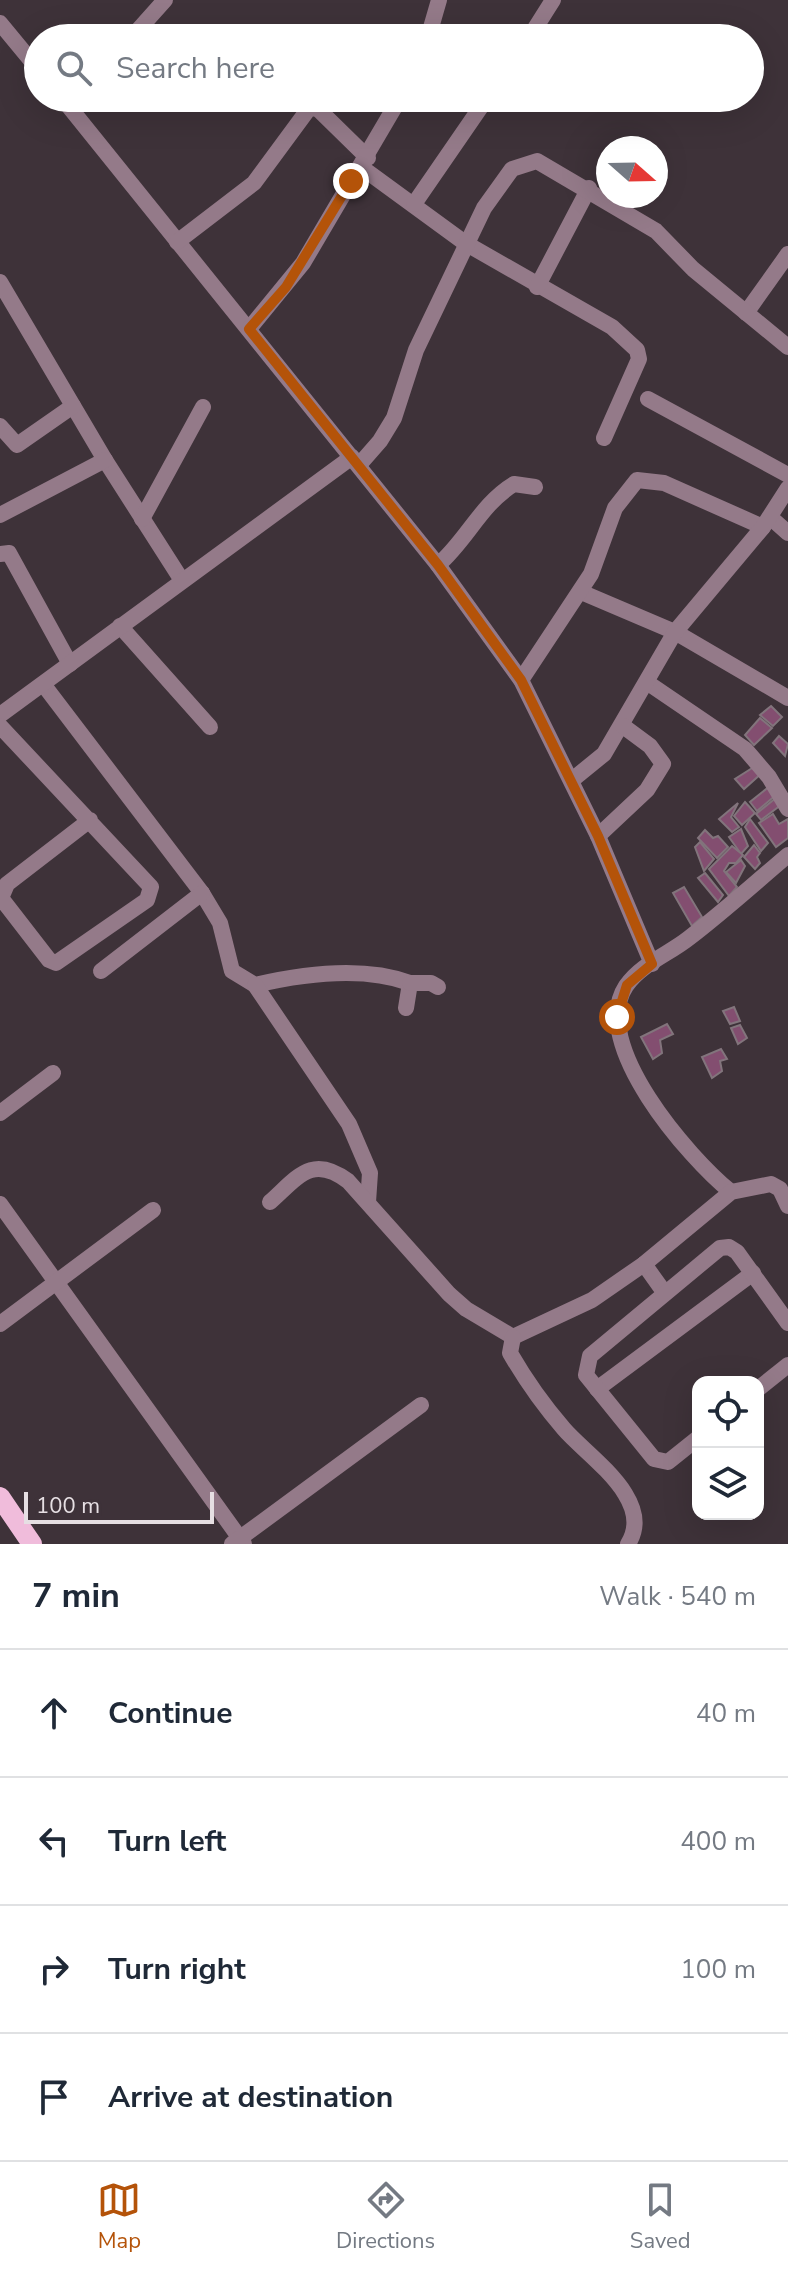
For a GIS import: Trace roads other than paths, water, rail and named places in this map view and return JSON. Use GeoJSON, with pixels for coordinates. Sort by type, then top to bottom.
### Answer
{"type":"FeatureCollection","features":[{"type":"Feature","properties":{"kind":"main road"},"geometry":{"type":"LineString","coordinates":[[0,1497],[32,1544]]}},
{"type":"Feature","properties":{"kind":"street"},"geometry":{"type":"LineString","coordinates":[[144,24],[165,0]]}},
{"type":"Feature","properties":{"kind":"street"},"geometry":{"type":"LineString","coordinates":[[432,24],[439,0]]}},
{"type":"Feature","properties":{"kind":"street"},"geometry":{"type":"LineString","coordinates":[[538,24],[553,0]]}},
{"type":"Feature","properties":{"kind":"street"},"geometry":{"type":"LineString","coordinates":[[0,23],[24,52]]}},
{"type":"Feature","properties":{"kind":"street"},"geometry":{"type":"LineString","coordinates":[[76,112],[177,242],[438,565],[521,680],[598,836],[652,964]]}},
{"type":"Feature","properties":{"kind":"street"},"geometry":{"type":"LineString","coordinates":[[177,242],[254,183],[306,112]]}},
{"type":"Feature","properties":{"kind":"street"},"geometry":{"type":"LineString","coordinates":[[321,112],[365,162],[465,243],[537,287],[612,327],[637,350],[639,359],[604,438]]}},
{"type":"Feature","properties":{"kind":"street"},"geometry":{"type":"LineString","coordinates":[[249,329],[286,287],[335,204],[365,162],[392,112]]}},
{"type":"Feature","properties":{"kind":"street"},"geometry":{"type":"LineString","coordinates":[[414,204],[477,112]]}},
{"type":"Feature","properties":{"kind":"street"},"geometry":{"type":"LineString","coordinates":[[0,715],[181,579],[380,441],[394,418],[416,350],[465,243],[498,188],[523,163],[537,161],[589,188],[656,231],[693,269],[788,347]]}},
{"type":"Feature","properties":{"kind":"street"},"geometry":{"type":"LineString","coordinates":[[537,287],[589,188]]}},
{"type":"Feature","properties":{"kind":"street"},"geometry":{"type":"LineString","coordinates":[[746,313],[788,254]]}},
{"type":"Feature","properties":{"kind":"street"},"geometry":{"type":"LineString","coordinates":[[0,282],[105,460],[181,579]]}},
{"type":"Feature","properties":{"kind":"street"},"geometry":{"type":"LineString","coordinates":[[648,399],[788,475]]}},
{"type":"Feature","properties":{"kind":"street"},"geometry":{"type":"LineString","coordinates":[[0,426],[17,445],[73,406]]}},
{"type":"Feature","properties":{"kind":"street"},"geometry":{"type":"LineString","coordinates":[[142,519],[203,407]]}},
{"type":"Feature","properties":{"kind":"street"},"geometry":{"type":"LineString","coordinates":[[0,515],[105,460]]}},
{"type":"Feature","properties":{"kind":"street"},"geometry":{"type":"LineString","coordinates":[[521,680],[581,592],[597,561],[615,508],[637,480],[664,483],[788,533]]}},
{"type":"Feature","properties":{"kind":"street"},"geometry":{"type":"LineString","coordinates":[[438,565],[457,549],[488,503],[514,484],[535,487]]}},
{"type":"Feature","properties":{"kind":"street"},"geometry":{"type":"LineString","coordinates":[[572,780],[604,754],[675,632],[766,522],[788,488]]}},
{"type":"Feature","properties":{"kind":"street"},"geometry":{"type":"LineString","coordinates":[[0,554],[9,553],[70,664]]}},
{"type":"Feature","properties":{"kind":"street"},"geometry":{"type":"LineString","coordinates":[[581,592],[675,632],[788,698]]}},
{"type":"Feature","properties":{"kind":"street"},"geometry":{"type":"LineString","coordinates":[[120,626],[210,727]]}},
{"type":"Feature","properties":{"kind":"street"},"geometry":{"type":"LineString","coordinates":[[648,683],[745,749],[769,777],[788,809]]}},
{"type":"Feature","properties":{"kind":"street"},"geometry":{"type":"LineString","coordinates":[[43,684],[202,893],[220,923],[232,971],[255,985],[349,1124],[370,1173],[368,1202]]}},
{"type":"Feature","properties":{"kind":"street"},"geometry":{"type":"LineString","coordinates":[[0,726],[90,820],[151,887],[151,895],[56,963],[49,960],[1,898],[7,884],[90,820]]}},
{"type":"Feature","properties":{"kind":"street"},"geometry":{"type":"LineString","coordinates":[[598,836],[647,790],[663,764],[650,746],[623,726]]}},
{"type":"Feature","properties":{"kind":"street"},"geometry":{"type":"LineString","coordinates":[[731,1192],[709,1174],[678,1139],[634,1072],[621,1043],[617,1017],[621,996],[636,975],[689,939],[788,855]]}},
{"type":"Feature","properties":{"kind":"street"},"geometry":{"type":"LineString","coordinates":[[101,971],[202,893]]}},
{"type":"Feature","properties":{"kind":"street"},"geometry":{"type":"LineString","coordinates":[[255,985],[282,978],[360,974],[410,983],[431,983],[438,987]]}},
{"type":"Feature","properties":{"kind":"street"},"geometry":{"type":"LineString","coordinates":[[406,1008],[410,983]]}},
{"type":"Feature","properties":{"kind":"street"},"geometry":{"type":"LineString","coordinates":[[0,1113],[53,1073]]}},
{"type":"Feature","properties":{"kind":"street"},"geometry":{"type":"LineString","coordinates":[[270,1202],[304,1172],[332,1169],[368,1202],[456,1301],[513,1337]]}},
{"type":"Feature","properties":{"kind":"street"},"geometry":{"type":"LineString","coordinates":[[513,1337],[592,1300],[644,1264],[731,1192],[782,1183],[780,1189],[788,1206]]}},
{"type":"Feature","properties":{"kind":"street"},"geometry":{"type":"LineString","coordinates":[[0,1204],[238,1542],[421,1405]]}},
{"type":"Feature","properties":{"kind":"street"},"geometry":{"type":"LineString","coordinates":[[0,1324],[153,1210]]}},
{"type":"Feature","properties":{"kind":"street"},"geometry":{"type":"LineString","coordinates":[[692,1443],[668,1462],[654,1459],[586,1375],[590,1356],[720,1248],[729,1247],[737,1252],[788,1323]]}},
{"type":"Feature","properties":{"kind":"street"},"geometry":{"type":"LineString","coordinates":[[644,1264],[664,1292]]}},
{"type":"Feature","properties":{"kind":"street"},"geometry":{"type":"LineString","coordinates":[[597,1389],[753,1273]]}},
{"type":"Feature","properties":{"kind":"street"},"geometry":{"type":"LineString","coordinates":[[513,1337],[510,1353],[532,1386],[576,1442],[610,1470],[623,1488],[633,1522],[634,1534],[628,1544]]}},
{"type":"Feature","properties":{"kind":"street"},"geometry":{"type":"LineString","coordinates":[[764,1384],[788,1365]]}}]}
